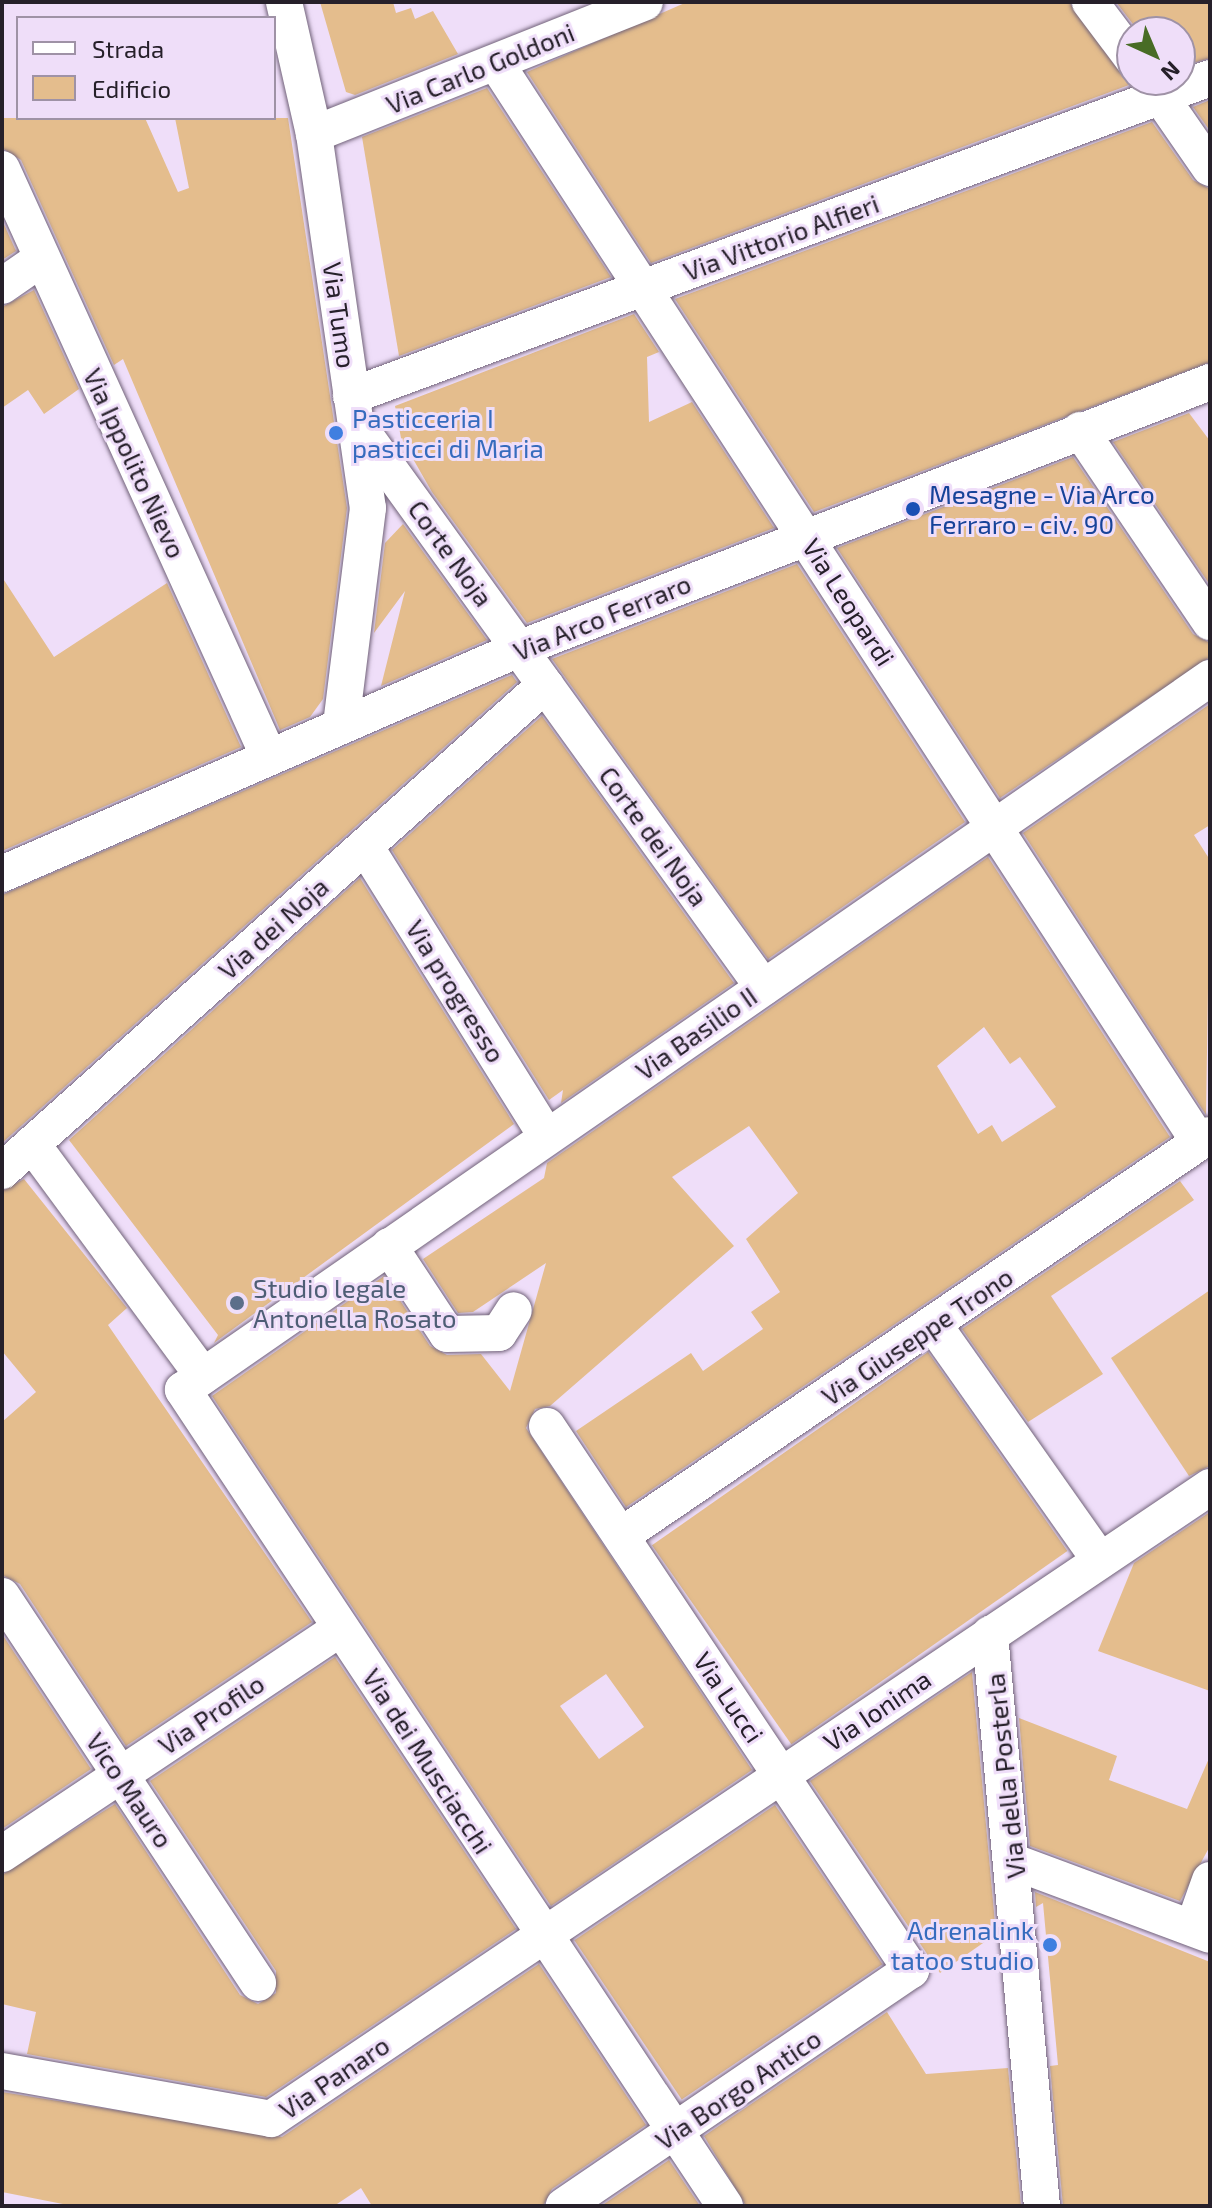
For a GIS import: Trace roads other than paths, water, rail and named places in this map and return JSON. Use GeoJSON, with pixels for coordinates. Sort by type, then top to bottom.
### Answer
{"type":"FeatureCollection","features":[{"type":"Feature","properties":{"kind":"street","name":"Via Tumo"},"geometry":{"type":"LineString","coordinates":[[284,2],[314,134],[368,508],[341,726]]}},
{"type":"Feature","properties":{"kind":"street"},"geometry":{"type":"LineString","coordinates":[[1090,2],[1116,37]]}},
{"type":"Feature","properties":{"kind":"street","name":"Via Carlo Goldoni"},"geometry":{"type":"LineString","coordinates":[[314,134],[496,63],[632,5]]}},
{"type":"Feature","properties":{"kind":"street","name":"Via Leopardi"},"geometry":{"type":"LineString","coordinates":[[496,63],[640,289],[1205,1138]]}},
{"type":"Feature","properties":{"kind":"street","name":"Via Vittorio Alfieri"},"geometry":{"type":"LineString","coordinates":[[353,409],[640,289],[1135,96]]}},
{"type":"Feature","properties":{"kind":"street"},"geometry":{"type":"LineString","coordinates":[[1160,96],[1210,168]]}},
{"type":"Feature","properties":{"kind":"street","name":"Via Ippolito Nievo"},"geometry":{"type":"LineString","coordinates":[[2,169],[269,757]]}},
{"type":"Feature","properties":{"kind":"street"},"geometry":{"type":"LineString","coordinates":[[2,286],[41,259]]}},
{"type":"Feature","properties":{"kind":"street","name":"Via Arco Ferraro"},"geometry":{"type":"LineString","coordinates":[[2,874],[521,648],[1210,382]]}},
{"type":"Feature","properties":{"kind":"street","name":"Corte Noja"},"geometry":{"type":"LineString","coordinates":[[353,409],[545,685]]}},
{"type":"Feature","properties":{"kind":"street"},"geometry":{"type":"LineString","coordinates":[[1080,430],[1210,622]]}},
{"type":"Feature","properties":{"kind":"street","name":"Via Basilio II"},"geometry":{"type":"LineString","coordinates":[[193,1383],[1210,678]]}},
{"type":"Feature","properties":{"kind":"street","name":"Via dei Noja"},"geometry":{"type":"LineString","coordinates":[[2,1171],[545,685]]}},
{"type":"Feature","properties":{"kind":"street","name":"Corte dei Noja"},"geometry":{"type":"LineString","coordinates":[[545,685],[763,987]]}},
{"type":"Feature","properties":{"kind":"street","name":"Via progresso"},"geometry":{"type":"LineString","coordinates":[[365,846],[546,1136]]}},
{"type":"Feature","properties":{"kind":"street","name":"Via Giuseppe Trono"},"geometry":{"type":"LineString","coordinates":[[622,1535],[1205,1138]]}},
{"type":"Feature","properties":{"kind":"street","name":"Via dei Musciacchi"},"geometry":{"type":"LineString","coordinates":[[32,1144],[193,1383],[341,1628],[725,2206]]}},
{"type":"Feature","properties":{"kind":"street"},"geometry":{"type":"LineString","coordinates":[[389,1246],[447,1334],[499,1333],[514,1310]]}},
{"type":"Feature","properties":{"kind":"street"},"geometry":{"type":"LineString","coordinates":[[934,1325],[1100,1560]]}},
{"type":"Feature","properties":{"kind":"street","name":"Via Lucci"},"geometry":{"type":"LineString","coordinates":[[547,1426],[911,1970]]}},
{"type":"Feature","properties":{"kind":"street","name":"Via Ionima"},"geometry":{"type":"LineString","coordinates":[[544,1936],[1210,1487]]}},
{"type":"Feature","properties":{"kind":"street","name":"Vico Mauro"},"geometry":{"type":"LineString","coordinates":[[2,1596],[258,1983]]}},
{"type":"Feature","properties":{"kind":"street","name":"Via Profilo"},"geometry":{"type":"LineString","coordinates":[[2,1854],[341,1628]]}},
{"type":"Feature","properties":{"kind":"street","name":"Via della Posterla"},"geometry":{"type":"LineString","coordinates":[[990,1634],[1014,1862],[1042,2206]]}},
{"type":"Feature","properties":{"kind":"street"},"geometry":{"type":"LineString","coordinates":[[1014,1862],[1201,1931],[1210,1880]]}},
{"type":"Feature","properties":{"kind":"street","name":"Via Panaro"},"geometry":{"type":"LineString","coordinates":[[2,2071],[271,2119],[544,1936]]}},
{"type":"Feature","properties":{"kind":"street","name":"Via Borgo Antico"},"geometry":{"type":"LineString","coordinates":[[564,2206],[911,1970]]}},
{"type":"Feature","properties":{"kind":"place","name":"Pasticceria I pasticci di Maria"},"geometry":{"type":"Point","coordinates":[336,433]}},
{"type":"Feature","properties":{"kind":"place","name":"Mesagne - Via Arco Ferraro - civ. 90"},"geometry":{"type":"Point","coordinates":[913,509]}},
{"type":"Feature","properties":{"kind":"place","name":"Studio legale Antonella Rosato"},"geometry":{"type":"Point","coordinates":[237,1303]}},
{"type":"Feature","properties":{"kind":"place","name":"Adrenalink tatoo studio"},"geometry":{"type":"Point","coordinates":[1050,1945]}}]}
